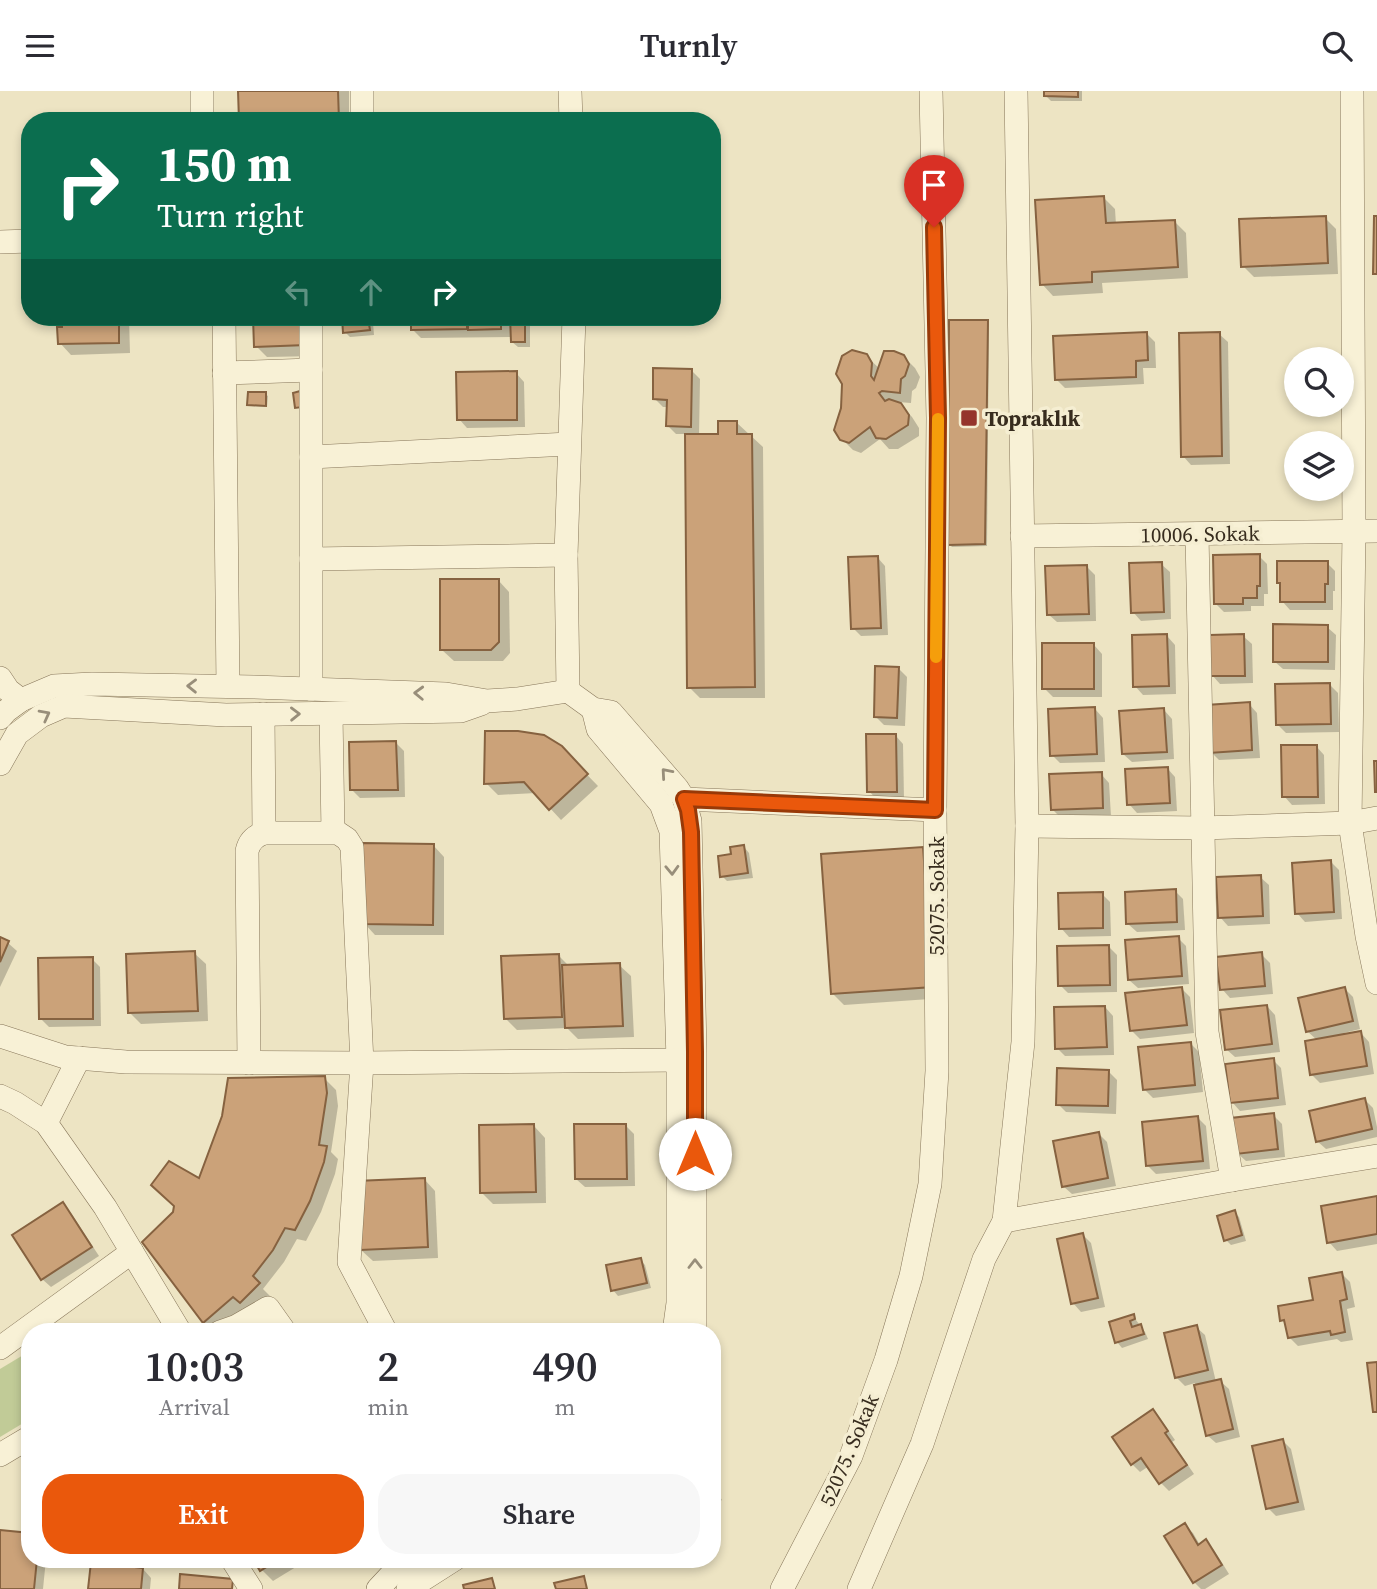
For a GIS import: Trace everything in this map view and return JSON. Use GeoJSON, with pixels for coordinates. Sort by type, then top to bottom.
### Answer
{"type":"FeatureCollection","features":[{"type":"Feature","properties":{"kind":"street"},"geometry":{"type":"LineString","coordinates":[[202,91],[202,112]]}},
{"type":"Feature","properties":{"kind":"street"},"geometry":{"type":"LineString","coordinates":[[362,91],[362,112]]}},
{"type":"Feature","properties":{"kind":"street"},"geometry":{"type":"LineString","coordinates":[[570,91],[571,112]]}},
{"type":"Feature","properties":{"kind":"street","name":"52075. Sokak"},"geometry":{"type":"LineString","coordinates":[[782,1589],[851,1456],[882,1372],[911,1276],[930,1184],[937,1071],[935,810],[938,418],[931,91]]}},
{"type":"Feature","properties":{"kind":"street"},"geometry":{"type":"LineString","coordinates":[[859,1589],[922,1444],[984,1259],[1004,1221],[1023,1042],[1027,826],[1016,91]]}},
{"type":"Feature","properties":{"kind":"street"},"geometry":{"type":"LineString","coordinates":[[1352,91],[1366,531],[1350,823],[1377,983]]}},
{"type":"Feature","properties":{"kind":"street"},"geometry":{"type":"LineString","coordinates":[[0,242],[21,241]]}},
{"type":"Feature","properties":{"kind":"street"},"geometry":{"type":"LineString","coordinates":[[224,326],[228,686]]}},
{"type":"Feature","properties":{"kind":"street"},"geometry":{"type":"LineString","coordinates":[[311,326],[311,689]]}},
{"type":"Feature","properties":{"kind":"street"},"geometry":{"type":"LineString","coordinates":[[568,691],[566,555],[574,326]]}},
{"type":"Feature","properties":{"kind":"street"},"geometry":{"type":"LineString","coordinates":[[225,373],[311,370]]}},
{"type":"Feature","properties":{"kind":"street"},"geometry":{"type":"LineString","coordinates":[[311,457],[569,444]]}},
{"type":"Feature","properties":{"kind":"street","name":"10006. Sokak"},"geometry":{"type":"LineString","coordinates":[[1022,536],[1366,531]]}},
{"type":"Feature","properties":{"kind":"street"},"geometry":{"type":"LineString","coordinates":[[1197,534],[1208,1032],[1232,1180]]}},
{"type":"Feature","properties":{"kind":"street"},"geometry":{"type":"LineString","coordinates":[[311,559],[566,555]]}},
{"type":"Feature","properties":{"kind":"street"},"geometry":{"type":"LineString","coordinates":[[0,678],[8,690],[21,701]]}},
{"type":"Feature","properties":{"kind":"street"},"geometry":{"type":"LineString","coordinates":[[0,718],[21,701],[54,685],[92,684],[446,694],[487,701],[568,691],[593,709],[611,712],[670,777],[684,799],[690,821],[695,1052],[695,1323]]}},
{"type":"Feature","properties":{"kind":"street"},"geometry":{"type":"LineString","coordinates":[[0,764],[17,734],[41,716],[64,706],[226,715],[331,714],[461,711],[487,701]]}},
{"type":"Feature","properties":{"kind":"street"},"geometry":{"type":"LineString","coordinates":[[593,709],[598,729],[661,804],[671,831],[678,1060],[678,1303],[675,1323]]}},
{"type":"Feature","properties":{"kind":"street"},"geometry":{"type":"LineString","coordinates":[[263,714],[264,833]]}},
{"type":"Feature","properties":{"kind":"street"},"geometry":{"type":"LineString","coordinates":[[331,714],[333,832]]}},
{"type":"Feature","properties":{"kind":"street"},"geometry":{"type":"LineString","coordinates":[[684,799],[935,810]]}},
{"type":"Feature","properties":{"kind":"street"},"geometry":{"type":"LineString","coordinates":[[1027,826],[1202,828],[1350,823],[1377,818]]}},
{"type":"Feature","properties":{"kind":"street"},"geometry":{"type":"LineString","coordinates":[[249,1063],[247,851],[251,841],[264,833],[333,832],[343,835],[352,847],[362,1063],[349,1262],[381,1323]]}},
{"type":"Feature","properties":{"kind":"street"},"geometry":{"type":"LineString","coordinates":[[0,1036],[65,1057],[126,1062],[678,1060]]}},
{"type":"Feature","properties":{"kind":"street"},"geometry":{"type":"LineString","coordinates":[[46,1123],[79,1058]]}},
{"type":"Feature","properties":{"kind":"street"},"geometry":{"type":"LineString","coordinates":[[0,1096],[46,1123],[105,1207],[175,1323]]}},
{"type":"Feature","properties":{"kind":"street"},"geometry":{"type":"LineString","coordinates":[[1004,1221],[1377,1156]]}},
{"type":"Feature","properties":{"kind":"street"},"geometry":{"type":"LineString","coordinates":[[34,1323],[132,1252]]}},
{"type":"Feature","properties":{"kind":"street"},"geometry":{"type":"LineString","coordinates":[[241,1323],[268,1308],[279,1323]]}},
{"type":"Feature","properties":{"kind":"street"},"geometry":{"type":"LineString","coordinates":[[0,1348],[21,1333]]}},
{"type":"Feature","properties":{"kind":"street"},"geometry":{"type":"LineString","coordinates":[[0,1455],[21,1442]]}},
{"type":"Feature","properties":{"kind":"street"},"geometry":{"type":"LineString","coordinates":[[238,1568],[251,1589]]}},
{"type":"Feature","properties":{"kind":"street"},"geometry":{"type":"LineString","coordinates":[[379,1589],[402,1568]]}},
{"type":"Feature","properties":{"kind":"street"},"geometry":{"type":"LineString","coordinates":[[408,1589],[441,1568]]}},
{"type":"Feature","properties":{"kind":"green space"},"geometry":{"type":"Polygon","coordinates":[[[21,1356],[21,1424],[0,1437],[0,1369],[21,1356]]]}},
{"type":"Feature","properties":{"kind":"building"},"geometry":{"type":"Polygon","coordinates":[[[238,91],[338,91],[339,112],[239,112],[238,91]]]}},
{"type":"Feature","properties":{"kind":"building"},"geometry":{"type":"Polygon","coordinates":[[[1044,91],[1078,91],[1078,97],[1044,96],[1044,91]]]}},
{"type":"Feature","properties":{"kind":"building"},"geometry":{"type":"Polygon","coordinates":[[[1104,196],[1106,223],[1175,220],[1178,267],[1092,272],[1092,282],[1040,285],[1035,200],[1104,196]]]}},
{"type":"Feature","properties":{"kind":"building"},"geometry":{"type":"Polygon","coordinates":[[[1326,216],[1328,263],[1241,267],[1239,219],[1326,216]]]}},
{"type":"Feature","properties":{"kind":"building"},"geometry":{"type":"Polygon","coordinates":[[[1374,216],[1377,216],[1377,274],[1373,274],[1374,216]]]}},
{"type":"Feature","properties":{"kind":"building","name":"Topraklık"},"geometry":{"type":"Polygon","coordinates":[[[949,320],[988,320],[985,544],[948,545],[949,320]]]}},
{"type":"Feature","properties":{"kind":"building"},"geometry":{"type":"Polygon","coordinates":[[[119,326],[119,343],[58,344],[57,327],[119,326]]]}},
{"type":"Feature","properties":{"kind":"building"},"geometry":{"type":"Polygon","coordinates":[[[253,326],[305,326],[306,345],[254,347],[253,326]]]}},
{"type":"Feature","properties":{"kind":"building"},"geometry":{"type":"Polygon","coordinates":[[[343,326],[369,326],[370,330],[343,333],[343,326]]]}},
{"type":"Feature","properties":{"kind":"building"},"geometry":{"type":"Polygon","coordinates":[[[411,326],[467,326],[467,329],[411,330],[411,326]]]}},
{"type":"Feature","properties":{"kind":"building"},"geometry":{"type":"Polygon","coordinates":[[[468,326],[501,326],[501,329],[468,330],[468,326]]]}},
{"type":"Feature","properties":{"kind":"building"},"geometry":{"type":"Polygon","coordinates":[[[510,326],[525,326],[525,342],[511,342],[510,326]]]}},
{"type":"Feature","properties":{"kind":"building"},"geometry":{"type":"Polygon","coordinates":[[[1147,332],[1148,360],[1136,361],[1136,377],[1055,380],[1053,336],[1147,332]]]}},
{"type":"Feature","properties":{"kind":"building"},"geometry":{"type":"Polygon","coordinates":[[[1220,332],[1222,456],[1181,457],[1179,333],[1220,332]]]}},
{"type":"Feature","properties":{"kind":"building"},"geometry":{"type":"Polygon","coordinates":[[[852,350],[867,354],[872,363],[871,376],[874,380],[884,351],[904,355],[909,364],[905,376],[901,379],[900,393],[879,393],[885,401],[889,399],[901,403],[909,415],[908,425],[886,439],[876,438],[870,427],[849,443],[840,440],[834,430],[841,408],[842,384],[836,374],[842,356],[852,350]]]}},
{"type":"Feature","properties":{"kind":"building"},"geometry":{"type":"Polygon","coordinates":[[[653,368],[692,369],[691,427],[666,426],[667,400],[653,399],[653,368]]]}},
{"type":"Feature","properties":{"kind":"building"},"geometry":{"type":"Polygon","coordinates":[[[517,371],[517,420],[457,420],[456,372],[517,371]]]}},
{"type":"Feature","properties":{"kind":"building"},"geometry":{"type":"Polygon","coordinates":[[[300,391],[303,407],[295,408],[293,393],[300,391]]]}},
{"type":"Feature","properties":{"kind":"building"},"geometry":{"type":"Polygon","coordinates":[[[248,392],[266,392],[266,406],[247,405],[248,392]]]}},
{"type":"Feature","properties":{"kind":"building"},"geometry":{"type":"Polygon","coordinates":[[[718,421],[737,421],[737,434],[752,434],[755,687],[687,688],[685,434],[718,434],[718,421]]]}},
{"type":"Feature","properties":{"kind":"building"},"geometry":{"type":"Polygon","coordinates":[[[1260,554],[1260,586],[1257,586],[1257,598],[1243,598],[1243,604],[1214,604],[1213,555],[1260,554]]]}},
{"type":"Feature","properties":{"kind":"building"},"geometry":{"type":"Polygon","coordinates":[[[878,556],[881,628],[851,629],[848,557],[878,556]]]}},
{"type":"Feature","properties":{"kind":"building"},"geometry":{"type":"Polygon","coordinates":[[[1277,561],[1328,561],[1325,602],[1280,602],[1277,561]]]}},
{"type":"Feature","properties":{"kind":"building"},"geometry":{"type":"Polygon","coordinates":[[[1162,562],[1164,612],[1131,613],[1129,563],[1162,562]]]}},
{"type":"Feature","properties":{"kind":"building"},"geometry":{"type":"Polygon","coordinates":[[[1087,565],[1089,614],[1047,615],[1045,566],[1087,565]]]}},
{"type":"Feature","properties":{"kind":"building"},"geometry":{"type":"Polygon","coordinates":[[[440,579],[499,579],[499,642],[491,650],[440,650],[440,579]]]}},
{"type":"Feature","properties":{"kind":"building"},"geometry":{"type":"Polygon","coordinates":[[[1273,624],[1328,625],[1328,662],[1273,662],[1273,624]]]}},
{"type":"Feature","properties":{"kind":"building"},"geometry":{"type":"Polygon","coordinates":[[[1167,634],[1169,686],[1133,687],[1132,635],[1167,634]]]}},
{"type":"Feature","properties":{"kind":"building"},"geometry":{"type":"Polygon","coordinates":[[[1244,634],[1245,676],[1210,676],[1210,635],[1244,634]]]}},
{"type":"Feature","properties":{"kind":"building"},"geometry":{"type":"Polygon","coordinates":[[[1042,643],[1094,643],[1094,689],[1042,689],[1042,643]]]}},
{"type":"Feature","properties":{"kind":"building"},"geometry":{"type":"Polygon","coordinates":[[[875,666],[899,667],[897,718],[874,717],[875,666]]]}},
{"type":"Feature","properties":{"kind":"building"},"geometry":{"type":"Polygon","coordinates":[[[1330,683],[1331,724],[1276,725],[1275,684],[1330,683]]]}},
{"type":"Feature","properties":{"kind":"building"},"geometry":{"type":"Polygon","coordinates":[[[1250,702],[1252,750],[1209,753],[1206,705],[1250,702]]]}},
{"type":"Feature","properties":{"kind":"building"},"geometry":{"type":"Polygon","coordinates":[[[1095,707],[1097,754],[1050,756],[1048,709],[1095,707]]]}},
{"type":"Feature","properties":{"kind":"building"},"geometry":{"type":"Polygon","coordinates":[[[1164,708],[1167,752],[1122,754],[1119,711],[1164,708]]]}},
{"type":"Feature","properties":{"kind":"building"},"geometry":{"type":"Polygon","coordinates":[[[485,731],[518,731],[544,735],[562,746],[588,774],[549,810],[524,782],[484,784],[485,731]]]}},
{"type":"Feature","properties":{"kind":"building"},"geometry":{"type":"Polygon","coordinates":[[[866,734],[896,734],[897,792],[867,792],[866,734]]]}},
{"type":"Feature","properties":{"kind":"building"},"geometry":{"type":"Polygon","coordinates":[[[396,741],[398,790],[350,790],[349,742],[396,741]]]}},
{"type":"Feature","properties":{"kind":"building"},"geometry":{"type":"Polygon","coordinates":[[[1281,745],[1317,745],[1318,797],[1282,797],[1281,745]]]}},
{"type":"Feature","properties":{"kind":"building"},"geometry":{"type":"Polygon","coordinates":[[[1374,761],[1377,761],[1377,792],[1375,792],[1374,761]]]}},
{"type":"Feature","properties":{"kind":"building"},"geometry":{"type":"Polygon","coordinates":[[[1168,767],[1170,803],[1127,805],[1125,769],[1168,767]]]}},
{"type":"Feature","properties":{"kind":"building"},"geometry":{"type":"Polygon","coordinates":[[[1102,772],[1103,808],[1051,810],[1049,774],[1102,772]]]}},
{"type":"Feature","properties":{"kind":"building"},"geometry":{"type":"Polygon","coordinates":[[[363,843],[434,844],[433,925],[362,924],[363,843]]]}},
{"type":"Feature","properties":{"kind":"building"},"geometry":{"type":"Polygon","coordinates":[[[744,845],[748,873],[720,877],[718,856],[731,854],[730,847],[744,845]]]}},
{"type":"Feature","properties":{"kind":"building"},"geometry":{"type":"Polygon","coordinates":[[[923,847],[933,987],[831,994],[821,854],[923,847]]]}},
{"type":"Feature","properties":{"kind":"building"},"geometry":{"type":"Polygon","coordinates":[[[1331,860],[1334,912],[1295,914],[1292,863],[1331,860]]]}},
{"type":"Feature","properties":{"kind":"building"},"geometry":{"type":"Polygon","coordinates":[[[1261,875],[1263,916],[1218,918],[1216,877],[1261,875]]]}},
{"type":"Feature","properties":{"kind":"building"},"geometry":{"type":"Polygon","coordinates":[[[1176,889],[1177,922],[1126,924],[1125,892],[1176,889]]]}},
{"type":"Feature","properties":{"kind":"building"},"geometry":{"type":"Polygon","coordinates":[[[1103,892],[1103,928],[1059,929],[1058,893],[1103,892]]]}},
{"type":"Feature","properties":{"kind":"building"},"geometry":{"type":"Polygon","coordinates":[[[1179,936],[1182,976],[1128,980],[1125,940],[1179,936]]]}},
{"type":"Feature","properties":{"kind":"building"},"geometry":{"type":"Polygon","coordinates":[[[0,937],[9,941],[0,962],[0,937]]]}},
{"type":"Feature","properties":{"kind":"building"},"geometry":{"type":"Polygon","coordinates":[[[1109,945],[1110,985],[1058,986],[1057,946],[1109,945]]]}},
{"type":"Feature","properties":{"kind":"building"},"geometry":{"type":"Polygon","coordinates":[[[195,951],[198,1011],[128,1013],[126,954],[195,951]]]}},
{"type":"Feature","properties":{"kind":"building"},"geometry":{"type":"Polygon","coordinates":[[[1262,952],[1265,986],[1220,990],[1216,957],[1262,952]]]}},
{"type":"Feature","properties":{"kind":"building"},"geometry":{"type":"Polygon","coordinates":[[[559,954],[562,1017],[504,1019],[501,956],[559,954]]]}},
{"type":"Feature","properties":{"kind":"building"},"geometry":{"type":"Polygon","coordinates":[[[93,957],[93,1019],[39,1019],[38,958],[93,957]]]}},
{"type":"Feature","properties":{"kind":"building"},"geometry":{"type":"Polygon","coordinates":[[[620,963],[623,1026],[565,1028],[562,965],[620,963]]]}},
{"type":"Feature","properties":{"kind":"building"},"geometry":{"type":"Polygon","coordinates":[[[1182,987],[1187,1025],[1130,1031],[1125,993],[1182,987]]]}},
{"type":"Feature","properties":{"kind":"building"},"geometry":{"type":"Polygon","coordinates":[[[1345,987],[1353,1021],[1306,1032],[1298,998],[1345,987]]]}},
{"type":"Feature","properties":{"kind":"building"},"geometry":{"type":"Polygon","coordinates":[[[1267,1005],[1272,1044],[1225,1050],[1220,1010],[1267,1005]]]}},
{"type":"Feature","properties":{"kind":"building"},"geometry":{"type":"Polygon","coordinates":[[[1105,1006],[1107,1047],[1055,1049],[1054,1007],[1105,1006]]]}},
{"type":"Feature","properties":{"kind":"building"},"geometry":{"type":"Polygon","coordinates":[[[1361,1031],[1367,1066],[1310,1075],[1305,1041],[1361,1031]]]}},
{"type":"Feature","properties":{"kind":"building"},"geometry":{"type":"Polygon","coordinates":[[[1191,1042],[1195,1085],[1143,1090],[1138,1047],[1191,1042]]]}},
{"type":"Feature","properties":{"kind":"building"},"geometry":{"type":"Polygon","coordinates":[[[1274,1058],[1278,1098],[1230,1103],[1225,1064],[1274,1058]]]}},
{"type":"Feature","properties":{"kind":"building"},"geometry":{"type":"Polygon","coordinates":[[[1057,1068],[1109,1070],[1108,1106],[1056,1105],[1057,1068]]]}},
{"type":"Feature","properties":{"kind":"building"},"geometry":{"type":"Polygon","coordinates":[[[325,1076],[327,1093],[319,1145],[327,1146],[310,1201],[295,1230],[285,1228],[273,1250],[253,1276],[260,1283],[240,1303],[233,1297],[203,1323],[142,1242],[173,1212],[174,1206],[151,1185],[169,1161],[199,1178],[222,1116],[228,1078],[325,1076]]]}},
{"type":"Feature","properties":{"kind":"building"},"geometry":{"type":"Polygon","coordinates":[[[1365,1098],[1372,1129],[1316,1142],[1309,1111],[1365,1098]]]}},
{"type":"Feature","properties":{"kind":"building"},"geometry":{"type":"Polygon","coordinates":[[[1274,1113],[1278,1149],[1236,1154],[1231,1118],[1274,1113]]]}},
{"type":"Feature","properties":{"kind":"building"},"geometry":{"type":"Polygon","coordinates":[[[1198,1116],[1203,1161],[1146,1166],[1142,1122],[1198,1116]]]}},
{"type":"Feature","properties":{"kind":"building"},"geometry":{"type":"Polygon","coordinates":[[[534,1124],[536,1192],[480,1193],[479,1125],[534,1124]]]}},
{"type":"Feature","properties":{"kind":"building"},"geometry":{"type":"Polygon","coordinates":[[[574,1124],[626,1124],[627,1179],[575,1179],[574,1124]]]}},
{"type":"Feature","properties":{"kind":"building"},"geometry":{"type":"Polygon","coordinates":[[[1099,1132],[1108,1178],[1062,1187],[1053,1141],[1099,1132]]]}},
{"type":"Feature","properties":{"kind":"building"},"geometry":{"type":"Polygon","coordinates":[[[425,1178],[428,1247],[360,1250],[356,1181],[425,1178]]]}},
{"type":"Feature","properties":{"kind":"building"},"geometry":{"type":"Polygon","coordinates":[[[1377,1196],[1377,1234],[1327,1243],[1321,1206],[1377,1196]]]}},
{"type":"Feature","properties":{"kind":"building"},"geometry":{"type":"Polygon","coordinates":[[[63,1202],[92,1247],[41,1280],[12,1235],[63,1202]]]}},
{"type":"Feature","properties":{"kind":"building"},"geometry":{"type":"Polygon","coordinates":[[[1235,1210],[1242,1235],[1224,1241],[1217,1216],[1235,1210]]]}},
{"type":"Feature","properties":{"kind":"building"},"geometry":{"type":"Polygon","coordinates":[[[1083,1233],[1098,1298],[1071,1304],[1057,1239],[1083,1233]]]}},
{"type":"Feature","properties":{"kind":"building"},"geometry":{"type":"Polygon","coordinates":[[[641,1258],[647,1283],[611,1291],[606,1265],[641,1258]]]}},
{"type":"Feature","properties":{"kind":"building"},"geometry":{"type":"Polygon","coordinates":[[[1342,1272],[1347,1299],[1340,1301],[1345,1332],[1331,1335],[1330,1331],[1288,1338],[1284,1320],[1280,1321],[1278,1306],[1313,1300],[1309,1278],[1342,1272]]]}},
{"type":"Feature","properties":{"kind":"building"},"geometry":{"type":"Polygon","coordinates":[[[1134,1314],[1135,1319],[1130,1321],[1132,1327],[1141,1324],[1144,1334],[1115,1343],[1109,1322],[1134,1314]]]}},
{"type":"Feature","properties":{"kind":"building"},"geometry":{"type":"Polygon","coordinates":[[[1197,1325],[1208,1370],[1175,1378],[1164,1333],[1197,1325]]]}},
{"type":"Feature","properties":{"kind":"building"},"geometry":{"type":"Polygon","coordinates":[[[1377,1362],[1377,1412],[1373,1412],[1367,1363],[1377,1362]]]}},
{"type":"Feature","properties":{"kind":"building"},"geometry":{"type":"Polygon","coordinates":[[[1221,1379],[1233,1429],[1206,1436],[1194,1385],[1221,1379]]]}},
{"type":"Feature","properties":{"kind":"building"},"geometry":{"type":"Polygon","coordinates":[[[1153,1409],[1168,1431],[1165,1433],[1187,1465],[1159,1484],[1141,1458],[1131,1465],[1112,1437],[1153,1409]]]}},
{"type":"Feature","properties":{"kind":"building"},"geometry":{"type":"Polygon","coordinates":[[[1283,1439],[1298,1502],[1266,1509],[1252,1446],[1283,1439]]]}},
{"type":"Feature","properties":{"kind":"building"},"geometry":{"type":"Polygon","coordinates":[[[1185,1523],[1198,1545],[1206,1539],[1222,1565],[1193,1583],[1164,1536],[1185,1523]]]}},
{"type":"Feature","properties":{"kind":"building"},"geometry":{"type":"Polygon","coordinates":[[[0,1530],[21,1532],[21,1568],[36,1568],[34,1589],[0,1589],[0,1530]]]}},
{"type":"Feature","properties":{"kind":"building"},"geometry":{"type":"Polygon","coordinates":[[[90,1568],[143,1568],[141,1589],[88,1589],[90,1568]]]}},
{"type":"Feature","properties":{"kind":"building"},"geometry":{"type":"Polygon","coordinates":[[[180,1574],[233,1579],[232,1589],[179,1589],[180,1574]]]}},
{"type":"Feature","properties":{"kind":"building"},"geometry":{"type":"Polygon","coordinates":[[[584,1576],[587,1589],[556,1589],[554,1583],[584,1576]]]}},
{"type":"Feature","properties":{"kind":"building"},"geometry":{"type":"Polygon","coordinates":[[[492,1578],[495,1589],[464,1589],[463,1585],[492,1578]]]}},
{"type":"Feature","properties":{"kind":"slow traffic"},"geometry":{"type":"LineString","coordinates":[[936,657],[938,419]]}},
{"type":"Feature","properties":{"kind":"place","name":"Topraklık"},"geometry":{"type":"Point","coordinates":[969,418]}},
{"type":"Feature","properties":{"kind":"route"},"geometry":{"type":"LineString","coordinates":[[695,1154],[691,832],[684,799],[935,810],[938,418],[934,227]]}}]}
